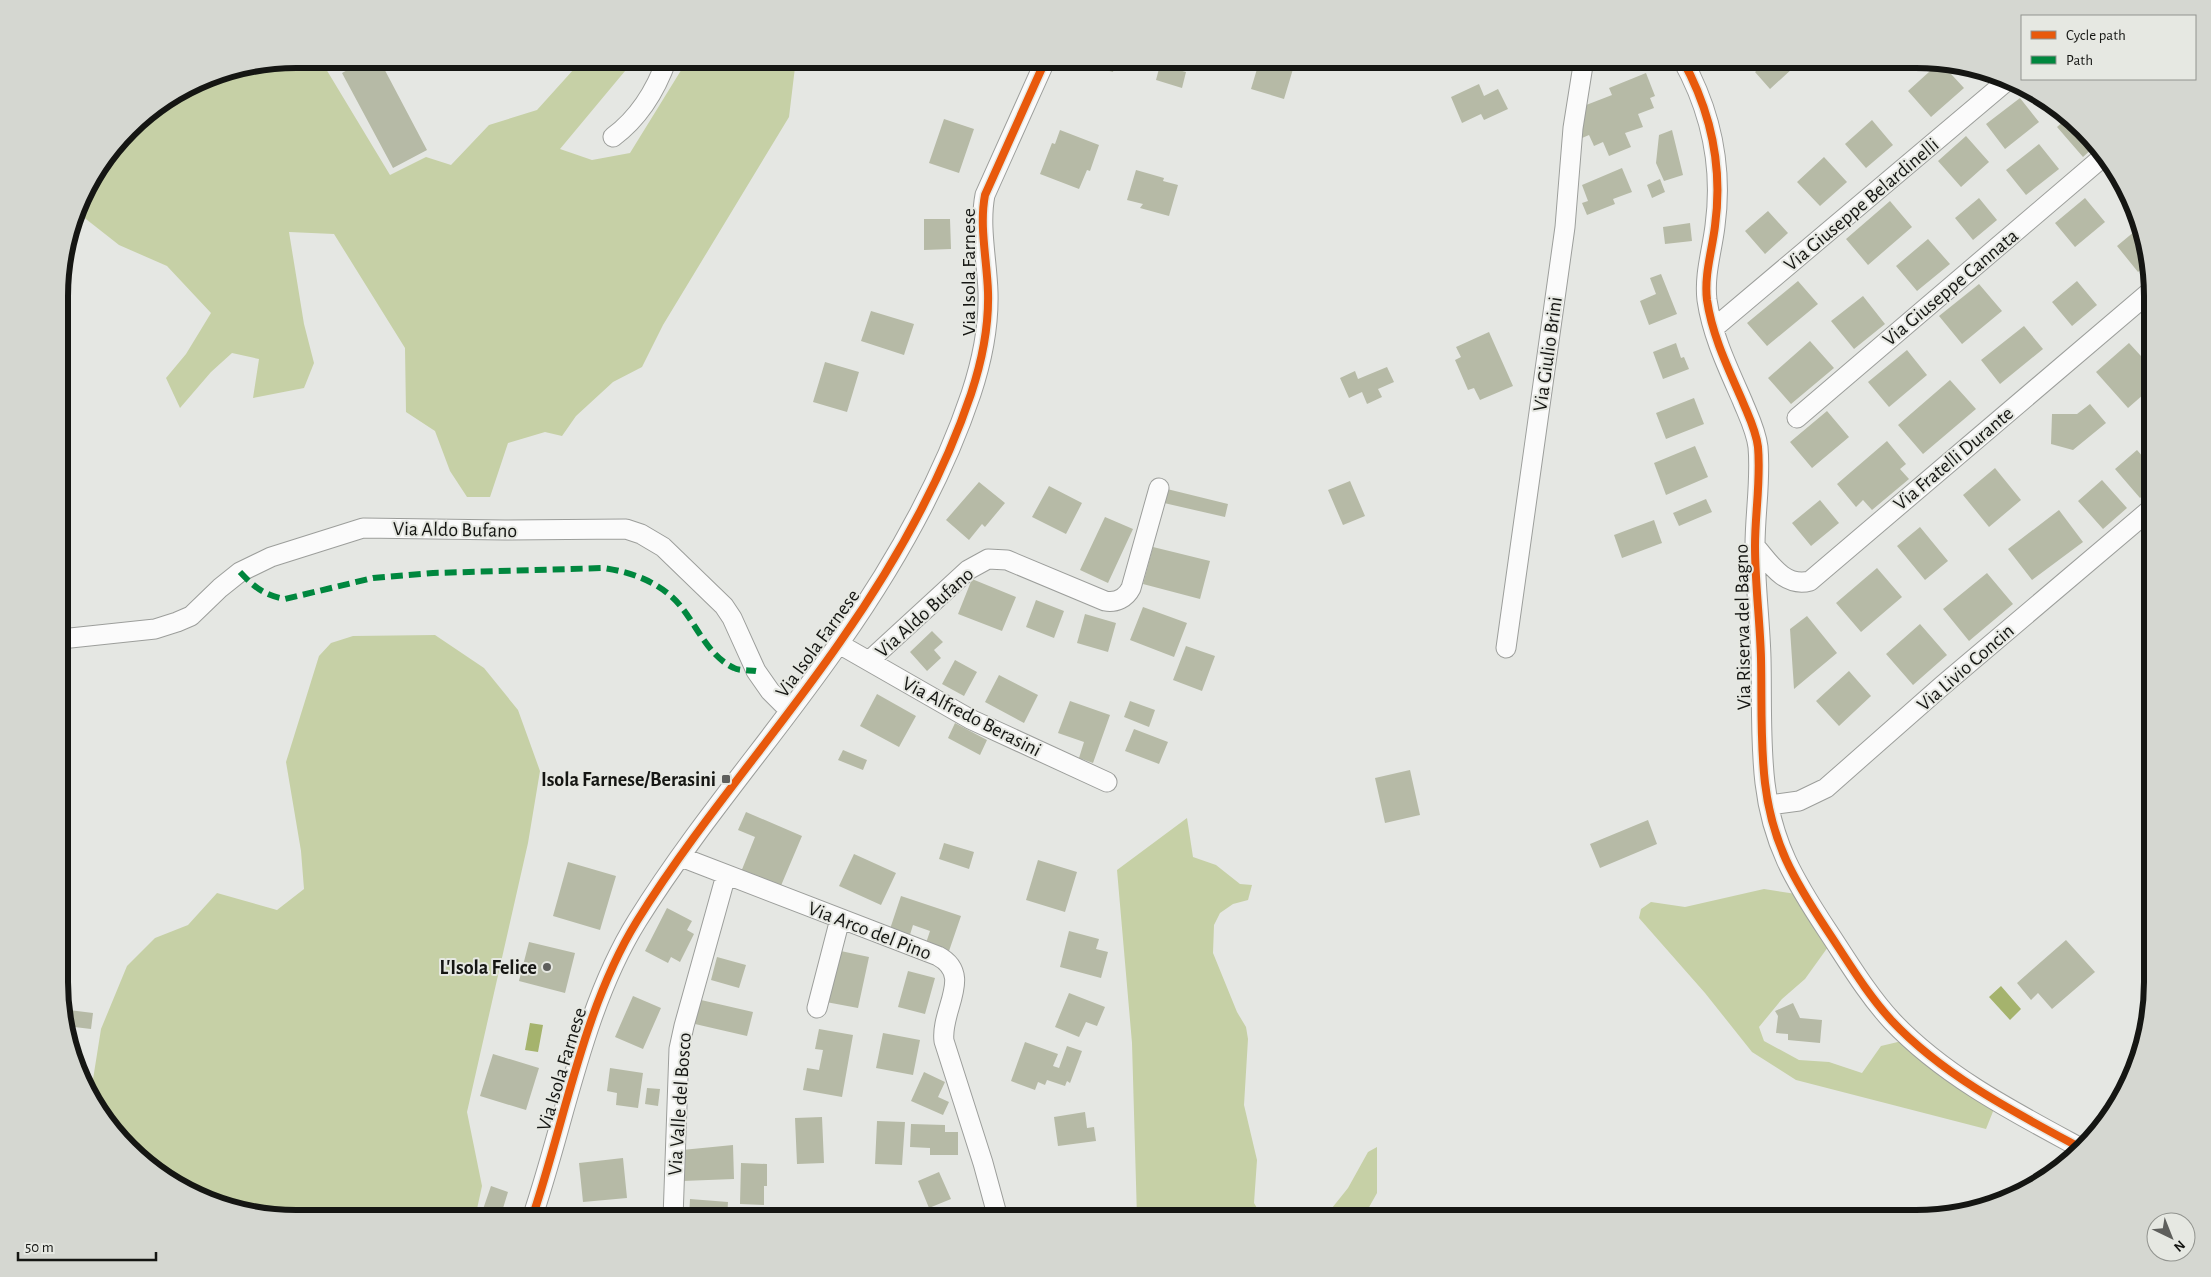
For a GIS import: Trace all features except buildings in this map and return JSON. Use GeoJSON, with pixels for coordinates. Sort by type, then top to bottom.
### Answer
{"type":"FeatureCollection","features":[{"type":"Feature","properties":{"kind":"street"},"geometry":{"type":"LineString","coordinates":[[613,136],[634,117],[646,102],[663,68]]}},
{"type":"Feature","properties":{"kind":"street","name":"Via Isola Farnese"},"geometry":{"type":"LineString","coordinates":[[535,1210],[549,1169],[589,1029],[608,976],[637,921],[681,857],[839,644],[876,589],[926,501],[949,453],[971,394],[983,351],[988,315],[983,211],[985,195],[1042,68]]}},
{"type":"Feature","properties":{"kind":"street","name":"Via Giulio Brini"},"geometry":{"type":"LineString","coordinates":[[1506,648],[1565,227],[1573,128],[1583,68]]}},
{"type":"Feature","properties":{"kind":"street","name":"Via Riserva del Bagno"},"geometry":{"type":"LineString","coordinates":[[1687,68],[1696,84],[1706,110],[1716,159],[1718,202],[1706,285],[1708,302],[1714,328],[1757,441],[1759,475],[1755,546],[1761,660],[1761,721],[1765,784],[1780,850],[1797,884],[1860,978],[1892,1020],[1945,1067],[2015,1113],[2075,1145]]}},
{"type":"Feature","properties":{"kind":"street","name":"Via Giuseppe Belardinelli"},"geometry":{"type":"LineString","coordinates":[[1714,328],[2002,85]]}},
{"type":"Feature","properties":{"kind":"street","name":"Via Giuseppe Cannata"},"geometry":{"type":"LineString","coordinates":[[1797,418],[2099,161]]}},
{"type":"Feature","properties":{"kind":"street","name":"Via Fratelli Durante"},"geometry":{"type":"LineString","coordinates":[[1755,546],[1785,578],[1799,583],[1810,581],[2144,297]]}},
{"type":"Feature","properties":{"kind":"street","name":"Via Aldo Bufano"},"geometry":{"type":"LineString","coordinates":[[869,661],[968,570],[988,559],[1007,560],[1105,601],[1116,600],[1125,596],[1131,588],[1158,488]]}},
{"type":"Feature","properties":{"kind":"street","name":"Via Livio Concin"},"geometry":{"type":"LineString","coordinates":[[1769,806],[1800,801],[1826,788],[1943,685],[2144,515]]}},
{"type":"Feature","properties":{"kind":"street","name":"Via Aldo Bufano"},"geometry":{"type":"LineString","coordinates":[[68,638],[155,629],[177,622],[191,616],[240,572],[271,557],[363,528],[626,529],[641,534],[663,547],[724,606],[732,618],[756,671],[770,691],[789,710]]}},
{"type":"Feature","properties":{"kind":"street","name":"Via Alfredo Berasini"},"geometry":{"type":"LineString","coordinates":[[839,644],[970,720],[1107,782]]}},
{"type":"Feature","properties":{"kind":"street","name":"Via Arco del Pino"},"geometry":{"type":"LineString","coordinates":[[681,857],[938,956],[948,963],[954,972],[956,982],[944,1024],[944,1041],[983,1163],[996,1210]]}},
{"type":"Feature","properties":{"kind":"street","name":"Via Valle del Bosco"},"geometry":{"type":"LineString","coordinates":[[673,1210],[679,1049],[726,875]]}},
{"type":"Feature","properties":{"kind":"street"},"geometry":{"type":"LineString","coordinates":[[817,1008],[840,919]]}},
{"type":"Feature","properties":{"kind":"shaded area"},"geometry":{"type":"Polygon","coordinates":[[[325,68],[390,175],[426,157],[451,165],[489,125],[537,110],[575,68],[628,68],[560,149],[592,160],[630,153],[682,68],[795,68],[789,117],[663,325],[642,367],[613,382],[576,416],[562,436],[545,432],[508,443],[490,497],[467,497],[450,471],[435,431],[406,412],[405,348],[334,234],[289,232],[304,324],[314,363],[304,388],[253,398],[259,359],[232,353],[211,372],[180,408],[166,378],[186,354],[211,313],[167,266],[119,245],[82,216],[91,195],[106,169],[134,134],[169,106],[208,85],[237,75],[266,69],[325,68]]]}},
{"type":"Feature","properties":{"kind":"shaded area"},"geometry":{"type":"Polygon","coordinates":[[[435,635],[484,668],[518,710],[540,771],[528,843],[467,1112],[482,1186],[477,1210],[296,1210],[266,1208],[237,1202],[195,1186],[169,1171],[145,1153],[124,1132],[106,1108],[92,1084],[101,1029],[127,966],[155,938],[188,925],[217,893],[277,910],[304,889],[301,851],[286,762],[319,656],[331,643],[353,636],[435,635]]]}},
{"type":"Feature","properties":{"kind":"shaded area"},"geometry":{"type":"Polygon","coordinates":[[[1187,818],[1193,857],[1216,865],[1240,884],[1252,885],[1248,900],[1233,904],[1220,913],[1214,925],[1213,953],[1237,1012],[1246,1027],[1248,1039],[1244,1105],[1257,1160],[1254,1203],[1258,1210],[1137,1210],[1132,1043],[1117,870],[1187,818]]]}},
{"type":"Feature","properties":{"kind":"shaded area"},"geometry":{"type":"Polygon","coordinates":[[[1764,889],[1796,894],[1828,947],[1805,979],[1782,999],[1759,1027],[1764,1041],[1799,1060],[1829,1062],[1862,1073],[1881,1046],[1902,1041],[1994,1109],[1986,1129],[1796,1080],[1752,1052],[1705,993],[1639,918],[1641,909],[1651,902],[1685,907],[1764,889]]]}},
{"type":"Feature","properties":{"kind":"shaded area"},"geometry":{"type":"Polygon","coordinates":[[[2001,986],[2021,1009],[2010,1020],[1989,997],[2001,986]]]}},
{"type":"Feature","properties":{"kind":"shaded area"},"geometry":{"type":"Polygon","coordinates":[[[530,1023],[543,1025],[538,1052],[525,1050],[530,1023]]]}},
{"type":"Feature","properties":{"kind":"shaded area"},"geometry":{"type":"Polygon","coordinates":[[[1377,1147],[1377,1193],[1367,1210],[1330,1210],[1348,1188],[1368,1152],[1377,1147]]]}},
{"type":"Feature","properties":{"kind":"marked path"},"geometry":{"type":"LineString","coordinates":[[240,572],[260,590],[285,599],[373,578],[433,573],[604,568],[631,574],[656,585],[679,604],[707,644],[724,662],[736,669],[756,671]]}},
{"type":"Feature","properties":{"kind":"cycle path"},"geometry":{"type":"LineString","coordinates":[[535,1210],[589,1028],[602,990],[618,955],[637,921],[685,849],[815,677],[860,613],[897,553],[931,491],[971,394],[986,331],[988,292],[983,219],[985,195],[1042,68]]}},
{"type":"Feature","properties":{"kind":"cycle path"},"geometry":{"type":"LineString","coordinates":[[1686,68],[1701,99],[1716,161],[1717,204],[1706,291],[1709,313],[1721,351],[1754,429],[1758,447],[1759,472],[1755,546],[1761,658],[1762,752],[1768,804],[1779,843],[1786,860],[1815,912],[1866,988],[1892,1021],[1933,1058],[1979,1091],[2075,1145]]}},
{"type":"Feature","properties":{"kind":"place","name":"Isola Farnese/Berasini"},"geometry":{"type":"Point","coordinates":[726,779]}},
{"type":"Feature","properties":{"kind":"place","name":"L'Isola Felice"},"geometry":{"type":"Point","coordinates":[547,967]}}]}
